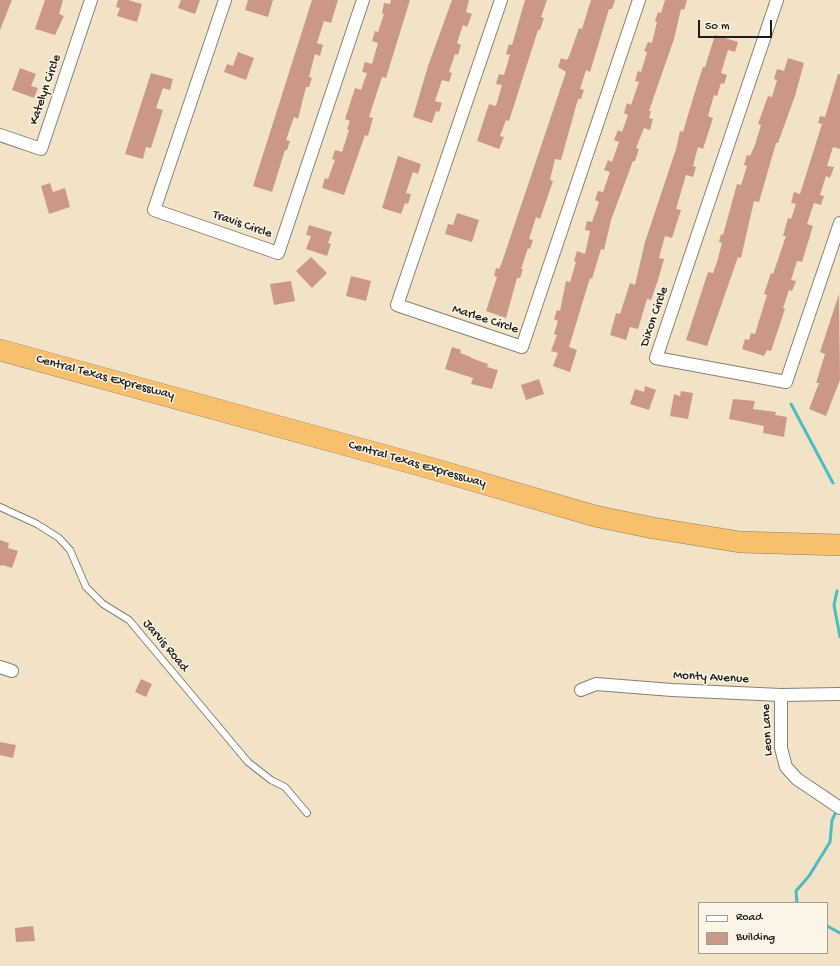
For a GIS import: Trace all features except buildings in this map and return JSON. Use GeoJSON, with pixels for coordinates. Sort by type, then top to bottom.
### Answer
{"type":"FeatureCollection","features":[{"type":"Feature","properties":{"kind":"highway","name":"Central Texas Expressway"},"geometry":{"type":"LineString","coordinates":[[0,350],[415,464],[595,516],[667,531],[740,542],[839,545]]}},
{"type":"Feature","properties":{"kind":"street","name":"Katelyn Circle"},"geometry":{"type":"LineString","coordinates":[[0,135],[41,149],[91,0]]}},
{"type":"Feature","properties":{"kind":"street","name":"Travis Circle"},"geometry":{"type":"LineString","coordinates":[[225,0],[154,210],[278,253],[363,0]]}},
{"type":"Feature","properties":{"kind":"street","name":"Marlee Circle"},"geometry":{"type":"LineString","coordinates":[[501,0],[397,305],[522,347],[640,0]]}},
{"type":"Feature","properties":{"kind":"street","name":"Dixon Circle"},"geometry":{"type":"LineString","coordinates":[[777,0],[656,358],[786,382],[840,223]]}},
{"type":"Feature","properties":{"kind":"street"},"geometry":{"type":"LineString","coordinates":[[0,668],[12,671]]}},
{"type":"Feature","properties":{"kind":"street","name":"Monty Avenue"},"geometry":{"type":"LineString","coordinates":[[581,690],[596,684],[672,690],[781,695],[840,694]]}},
{"type":"Feature","properties":{"kind":"street","name":"Leon Lane"},"geometry":{"type":"LineString","coordinates":[[781,695],[780,748],[786,767],[797,779],[840,808]]}},
{"type":"Feature","properties":{"kind":"lane","name":"Jarvis Road"},"geometry":{"type":"LineString","coordinates":[[0,507],[37,524],[59,538],[70,550],[86,587],[103,604],[129,620],[248,762],[271,780],[285,787],[307,813]]}},
{"type":"Feature","properties":{"kind":"waterway"},"geometry":{"type":"LineString","coordinates":[[791,404],[833,483]]}},
{"type":"Feature","properties":{"kind":"waterway"},"geometry":{"type":"LineString","coordinates":[[837,591],[834,605],[840,637]]}},
{"type":"Feature","properties":{"kind":"waterway"},"geometry":{"type":"LineString","coordinates":[[797,902],[796,891],[809,876],[830,842],[832,820],[835,814]]}},
{"type":"Feature","properties":{"kind":"waterway"},"geometry":{"type":"LineString","coordinates":[[828,927],[840,933]]}}]}
